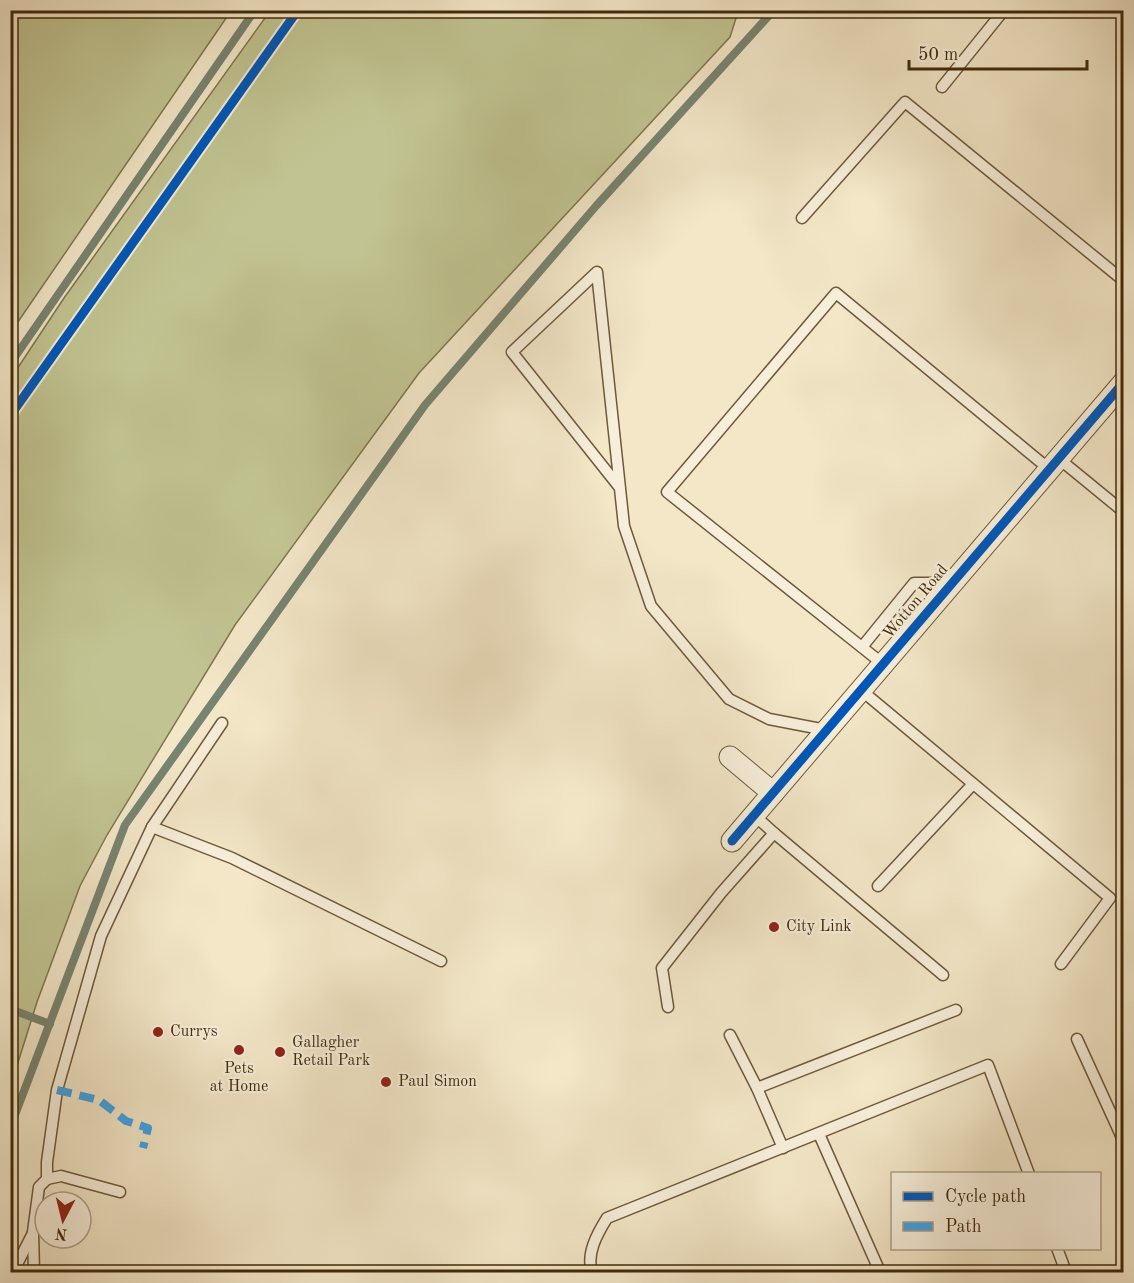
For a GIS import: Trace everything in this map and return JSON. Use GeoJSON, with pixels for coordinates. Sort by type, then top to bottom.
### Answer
{"type":"FeatureCollection","features":[{"type":"Feature","properties":{"kind":"street","name":"Wotton Road"},"geometry":{"type":"LineString","coordinates":[[732,841],[1124,382]]}},
{"type":"Feature","properties":{"kind":"street"},"geometry":{"type":"LineString","coordinates":[[730,757],[772,794]]}},
{"type":"Feature","properties":{"kind":"lane"},"geometry":{"type":"LineString","coordinates":[[942,87],[1004,10]]}},
{"type":"Feature","properties":{"kind":"lane"},"geometry":{"type":"LineString","coordinates":[[1119,10],[1124,14]]}},
{"type":"Feature","properties":{"kind":"lane"},"geometry":{"type":"LineString","coordinates":[[802,219],[905,102],[1124,281]]}},
{"type":"Feature","properties":{"kind":"lane"},"geometry":{"type":"LineString","coordinates":[[620,488],[512,351],[597,272],[619,477],[624,526],[651,606],[729,699],[769,720],[826,730]]}},
{"type":"Feature","properties":{"kind":"lane"},"geometry":{"type":"LineString","coordinates":[[883,664],[667,492],[836,293],[1054,464],[1124,512]]}},
{"type":"Feature","properties":{"kind":"lane"},"geometry":{"type":"LineString","coordinates":[[862,647],[914,583],[952,583]]}},
{"type":"Feature","properties":{"kind":"lane"},"geometry":{"type":"LineString","coordinates":[[861,690],[1110,898],[1061,964]]}},
{"type":"Feature","properties":{"kind":"lane"},"geometry":{"type":"LineString","coordinates":[[47,1179],[47,1162],[57,1090],[101,936],[152,827],[222,723]]}},
{"type":"Feature","properties":{"kind":"lane"},"geometry":{"type":"LineString","coordinates":[[878,886],[973,784]]}},
{"type":"Feature","properties":{"kind":"lane"},"geometry":{"type":"LineString","coordinates":[[754,815],[943,975]]}},
{"type":"Feature","properties":{"kind":"lane"},"geometry":{"type":"LineString","coordinates":[[152,827],[232,858],[441,960]]}},
{"type":"Feature","properties":{"kind":"lane"},"geometry":{"type":"LineString","coordinates":[[668,1007],[662,968],[721,893],[774,833]]}},
{"type":"Feature","properties":{"kind":"lane"},"geometry":{"type":"LineString","coordinates":[[757,1088],[956,1010]]}},
{"type":"Feature","properties":{"kind":"lane"},"geometry":{"type":"LineString","coordinates":[[730,1035],[757,1088],[783,1148]]}},
{"type":"Feature","properties":{"kind":"lane"},"geometry":{"type":"LineString","coordinates":[[1077,1039],[1124,1142]]}},
{"type":"Feature","properties":{"kind":"lane"},"geometry":{"type":"LineString","coordinates":[[592,1272],[590,1264],[595,1237],[607,1218],[988,1065],[1029,1172]]}},
{"type":"Feature","properties":{"kind":"lane"},"geometry":{"type":"LineString","coordinates":[[819,1134],[880,1272]]}},
{"type":"Feature","properties":{"kind":"lane"},"geometry":{"type":"LineString","coordinates":[[39,1190],[47,1179],[61,1176],[120,1192]]}},
{"type":"Feature","properties":{"kind":"lane"},"geometry":{"type":"LineString","coordinates":[[13,1272],[33,1232]]}},
{"type":"Feature","properties":{"kind":"lane"},"geometry":{"type":"LineString","coordinates":[[33,1250],[34,1272]]}},
{"type":"Feature","properties":{"kind":"lane"},"geometry":{"type":"LineString","coordinates":[[1058,1250],[1066,1272]]}},
{"type":"Feature","properties":{"kind":"green space"},"geometry":{"type":"Polygon","coordinates":[[[735,10],[737,15],[730,37],[419,373],[235,625],[107,835],[80,886],[37,1002],[11,1085],[11,378],[64,298],[270,11],[735,10]]]}},
{"type":"Feature","properties":{"kind":"green space"},"geometry":{"type":"Polygon","coordinates":[[[10,11],[231,11],[11,332],[10,11]]]}},
{"type":"Feature","properties":{"kind":"waterway"},"geometry":{"type":"LineString","coordinates":[[10,364],[255,10]]}},
{"type":"Feature","properties":{"kind":"waterway"},"geometry":{"type":"LineString","coordinates":[[10,1128],[125,825],[425,405],[596,206],[774,10]]}},
{"type":"Feature","properties":{"kind":"waterway"},"geometry":{"type":"LineString","coordinates":[[10,1009],[50,1024]]}},
{"type":"Feature","properties":{"kind":"marked path"},"geometry":{"type":"LineString","coordinates":[[57,1090],[99,1100],[126,1121],[148,1128],[143,1148]]}},
{"type":"Feature","properties":{"kind":"cycle path"},"geometry":{"type":"LineString","coordinates":[[10,416],[298,10]]}},
{"type":"Feature","properties":{"kind":"cycle path"},"geometry":{"type":"LineString","coordinates":[[732,841],[1124,382]]}},
{"type":"Feature","properties":{"kind":"place","name":"City Link"},"geometry":{"type":"Point","coordinates":[774,927]}},
{"type":"Feature","properties":{"kind":"place","name":"Currys"},"geometry":{"type":"Point","coordinates":[158,1032]}},
{"type":"Feature","properties":{"kind":"place","name":"Pets at Home"},"geometry":{"type":"Point","coordinates":[239,1050]}},
{"type":"Feature","properties":{"kind":"place","name":"Gallagher Retail Park"},"geometry":{"type":"Point","coordinates":[280,1052]}},
{"type":"Feature","properties":{"kind":"place","name":"Paul Simon"},"geometry":{"type":"Point","coordinates":[386,1082]}}]}
